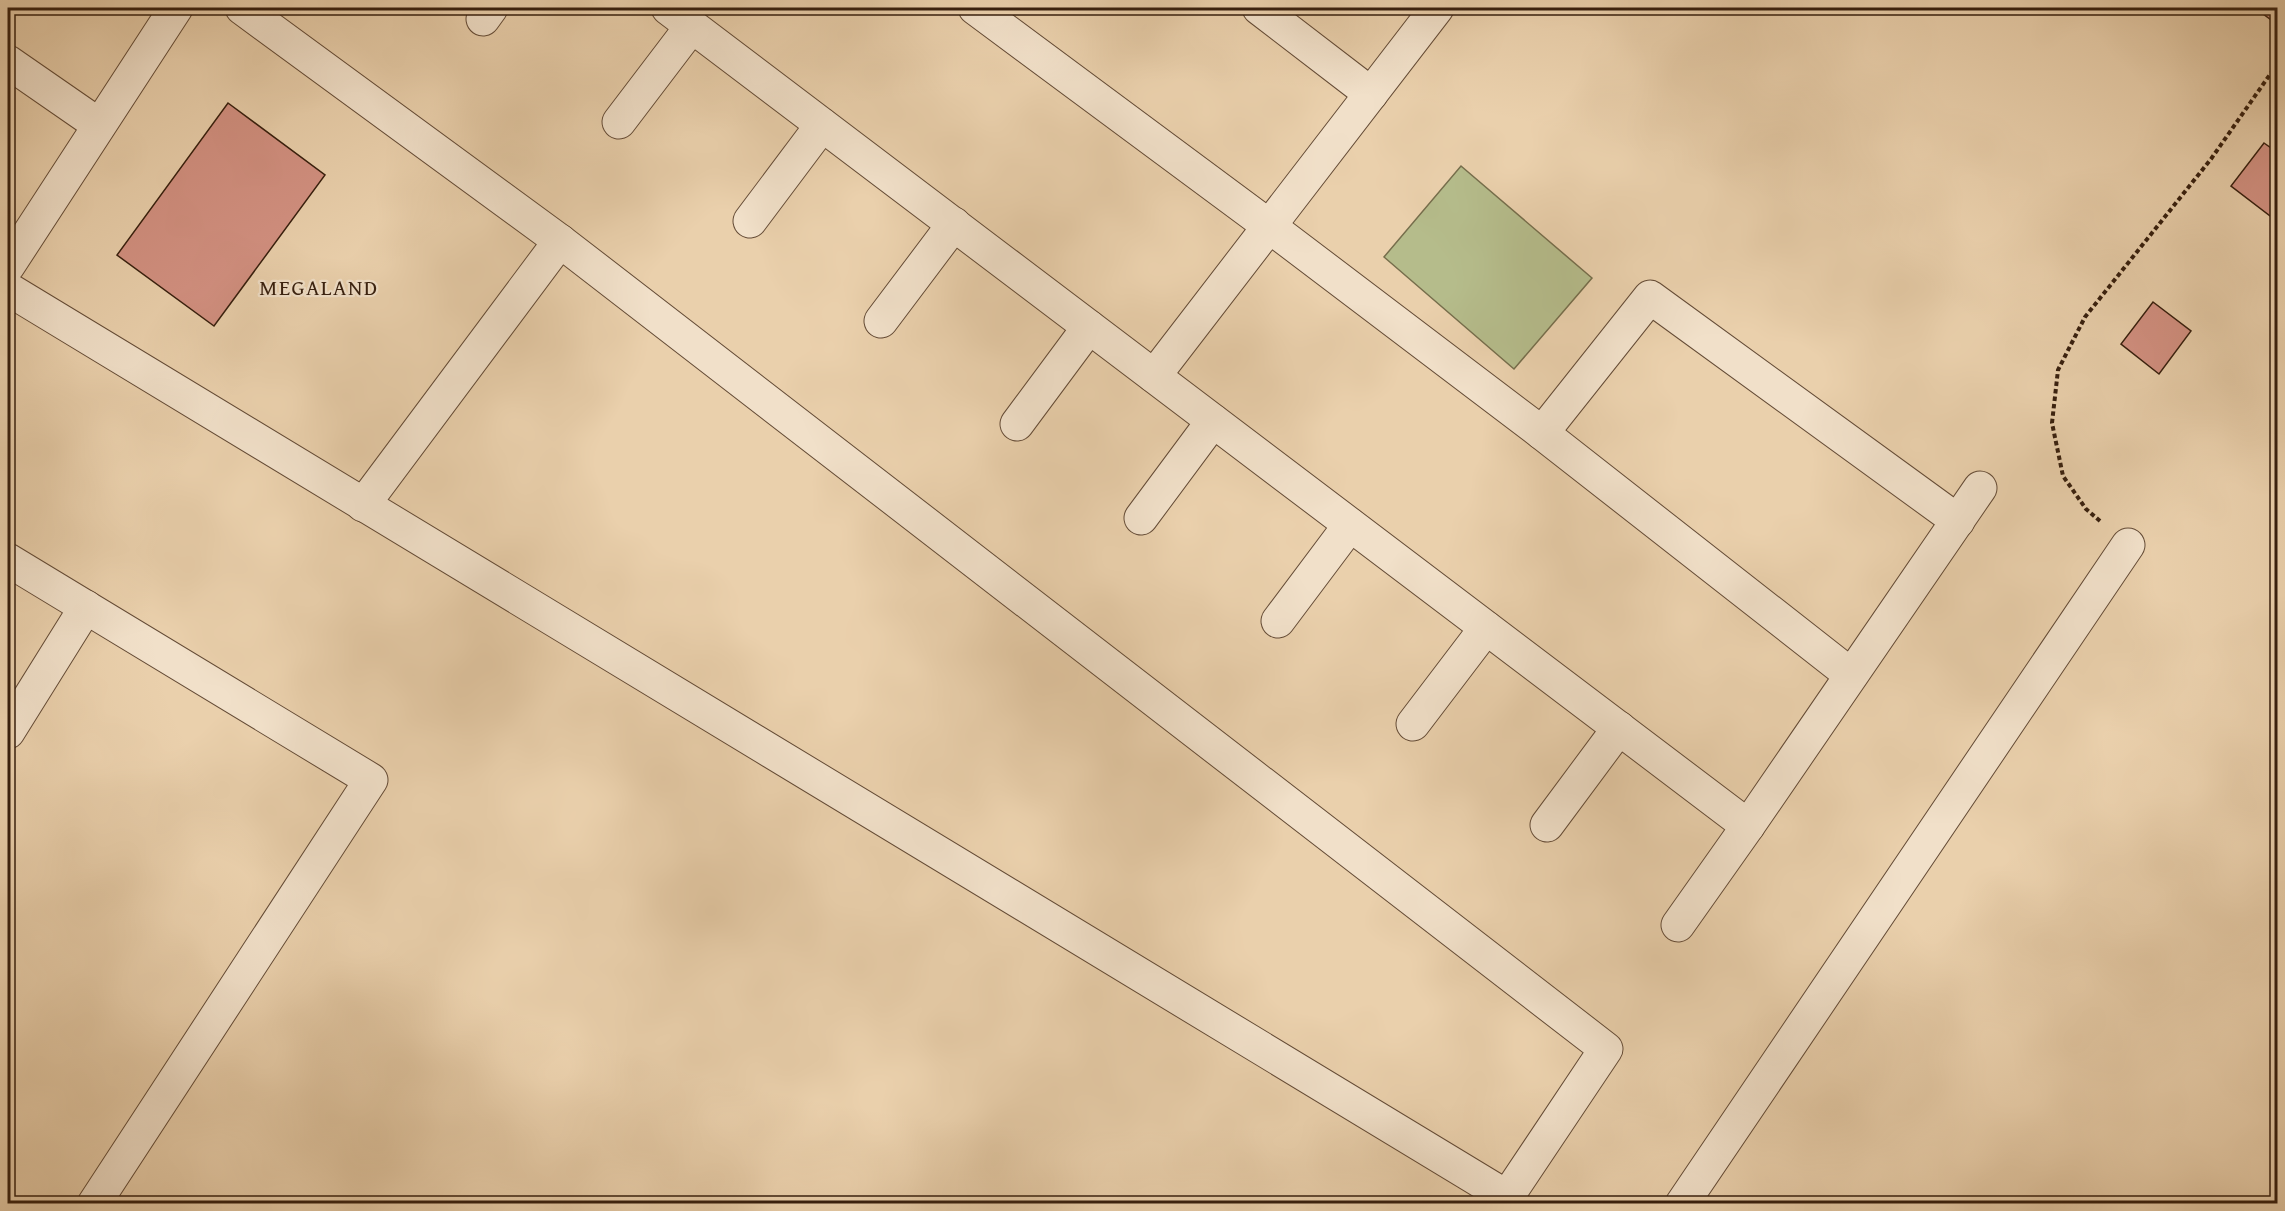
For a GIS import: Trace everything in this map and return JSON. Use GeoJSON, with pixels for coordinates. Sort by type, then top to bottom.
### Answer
{"type":"FeatureCollection","features":[{"type":"Feature","properties":{"kind":"street"},"geometry":{"type":"LineString","coordinates":[[8,266],[176,8]]}},
{"type":"Feature","properties":{"kind":"street"},"geometry":{"type":"LineString","coordinates":[[8,289],[1507,1197],[1606,1049],[560,241],[242,8]]}},
{"type":"Feature","properties":{"kind":"street"},"geometry":{"type":"LineString","coordinates":[[975,8],[1269,226],[1542,433],[1851,675]]}},
{"type":"Feature","properties":{"kind":"street"},"geometry":{"type":"LineString","coordinates":[[1259,8],[1371,94]]}},
{"type":"Feature","properties":{"kind":"street"},"geometry":{"type":"LineString","coordinates":[[1154,376],[1437,8]]}},
{"type":"Feature","properties":{"kind":"street"},"geometry":{"type":"LineString","coordinates":[[619,122],[680,17],[1748,826]]}},
{"type":"Feature","properties":{"kind":"street"},"geometry":{"type":"LineString","coordinates":[[8,62],[99,125]]}},
{"type":"Feature","properties":{"kind":"street"},"geometry":{"type":"LineString","coordinates":[[750,221],[822,125]]}},
{"type":"Feature","properties":{"kind":"street"},"geometry":{"type":"LineString","coordinates":[[881,321],[954,224]]}},
{"type":"Feature","properties":{"kind":"street"},"geometry":{"type":"LineString","coordinates":[[363,505],[560,241]]}},
{"type":"Feature","properties":{"kind":"street"},"geometry":{"type":"LineString","coordinates":[[1542,433],[1650,297],[1958,521]]}},
{"type":"Feature","properties":{"kind":"street"},"geometry":{"type":"LineString","coordinates":[[1017,424],[1089,327]]}},
{"type":"Feature","properties":{"kind":"street"},"geometry":{"type":"LineString","coordinates":[[1141,518],[1213,421]]}},
{"type":"Feature","properties":{"kind":"street"},"geometry":{"type":"LineString","coordinates":[[1678,925],[1980,488]]}},
{"type":"Feature","properties":{"kind":"street"},"geometry":{"type":"LineString","coordinates":[[1278,621],[1350,525]]}},
{"type":"Feature","properties":{"kind":"street"},"geometry":{"type":"LineString","coordinates":[[1682,1203],[2128,545]]}},
{"type":"Feature","properties":{"kind":"street"},"geometry":{"type":"LineString","coordinates":[[8,560],[372,780],[94,1203]]}},
{"type":"Feature","properties":{"kind":"street"},"geometry":{"type":"LineString","coordinates":[[8,732],[86,607]]}},
{"type":"Feature","properties":{"kind":"street"},"geometry":{"type":"LineString","coordinates":[[1413,724],[1486,628]]}},
{"type":"Feature","properties":{"kind":"street"},"geometry":{"type":"LineString","coordinates":[[1547,825],[1619,728]]}},
{"type":"Feature","properties":{"kind":"path"},"geometry":{"type":"LineString","coordinates":[[2128,545],[2086,509],[2063,476],[2052,423],[2058,370],[2085,317],[2211,159],[2277,63]]}},
{"type":"Feature","properties":{"kind":"green space"},"geometry":{"type":"Polygon","coordinates":[[[1461,166],[1592,278],[1514,369],[1384,257],[1461,166]]]}},
{"type":"Feature","properties":{"kind":"building"},"geometry":{"type":"Polygon","coordinates":[[[2255,8],[2278,8],[2278,25],[2255,8]]]}},
{"type":"Feature","properties":{"kind":"building"},"geometry":{"type":"Polygon","coordinates":[[[228,103],[325,175],[214,326],[117,255],[228,103]]]}},
{"type":"Feature","properties":{"kind":"building"},"geometry":{"type":"Polygon","coordinates":[[[2264,143],[2278,153],[2278,222],[2231,186],[2264,143]]]}},
{"type":"Feature","properties":{"kind":"building"},"geometry":{"type":"Polygon","coordinates":[[[2153,302],[2191,331],[2159,374],[2121,344],[2153,302]]]}},
{"type":"Feature","properties":{"kind":"district","name":"MEGALAND"},"geometry":{"type":"Point","coordinates":[319,287]}}]}
